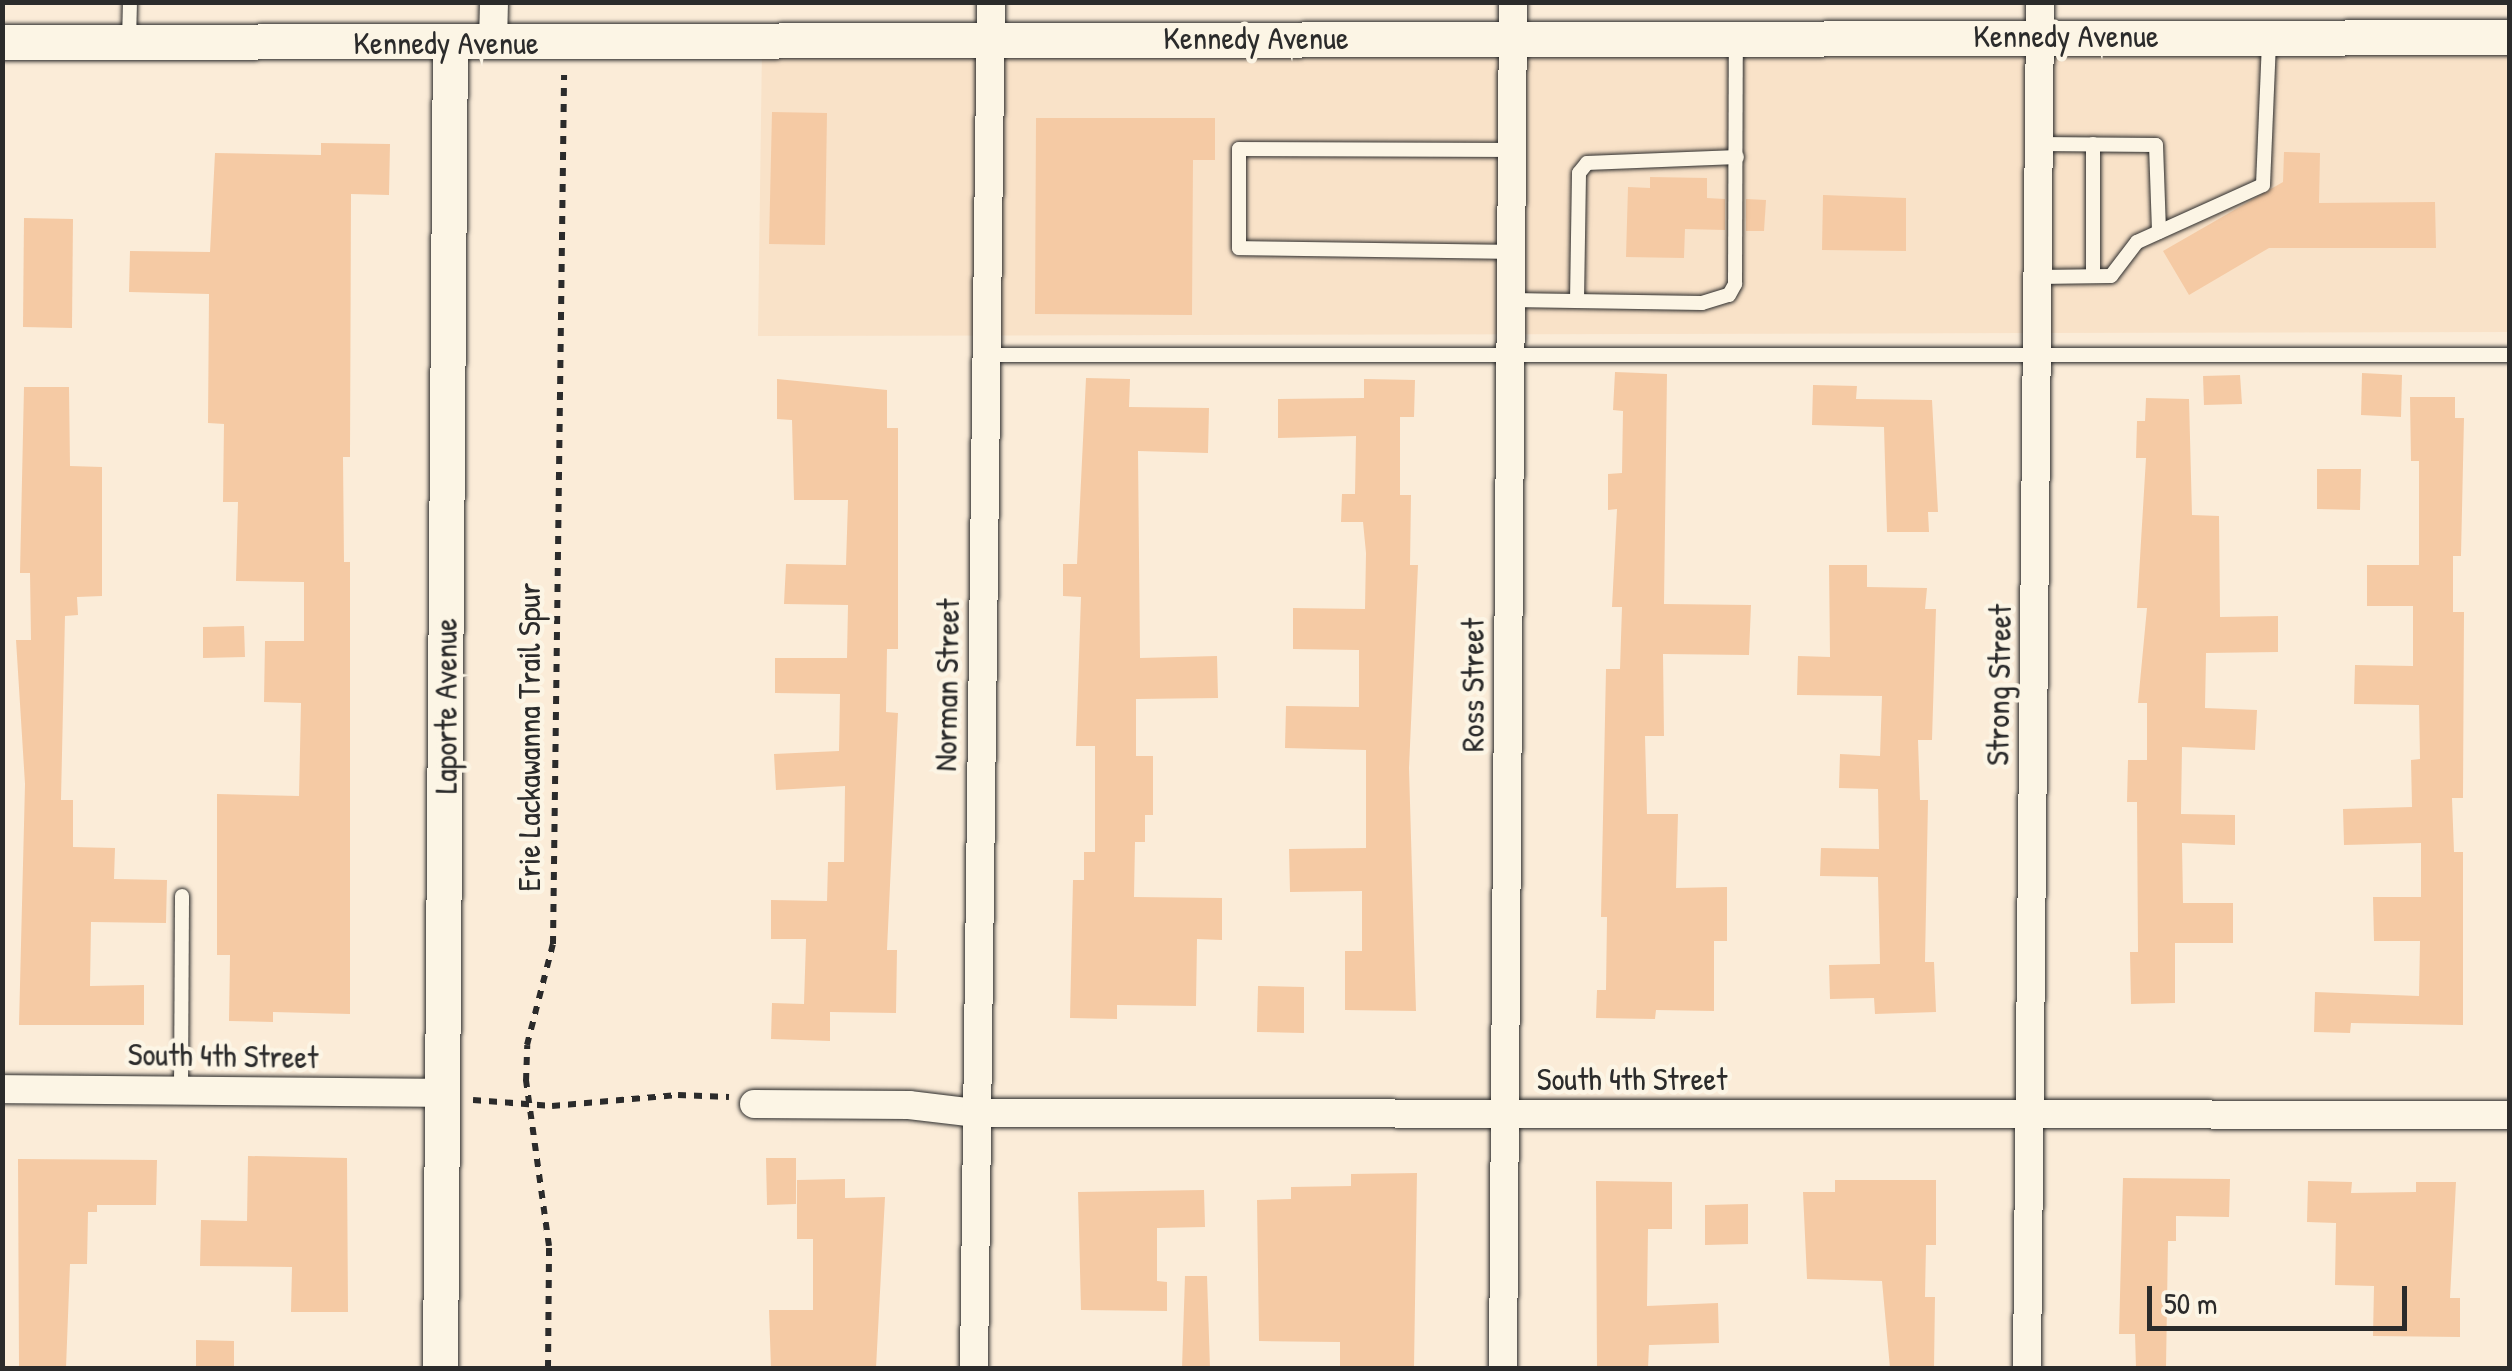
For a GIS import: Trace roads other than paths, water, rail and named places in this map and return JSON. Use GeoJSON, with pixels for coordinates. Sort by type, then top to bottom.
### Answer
{"type":"FeatureCollection","features":[{"type":"Feature","properties":{"kind":"street"},"geometry":{"type":"LineString","coordinates":[[493,43],[494,2]]}},
{"type":"Feature","properties":{"kind":"street","name":"Norman Street"},"geometry":{"type":"LineString","coordinates":[[974,1368],[992,2]]}},
{"type":"Feature","properties":{"kind":"street","name":"Kennedy Avenue"},"geometry":{"type":"LineString","coordinates":[[2,42],[991,40],[1513,19],[1736,36],[2040,19],[2269,36],[2510,36]]}},
{"type":"Feature","properties":{"kind":"street","name":"Ross Street"},"geometry":{"type":"LineString","coordinates":[[1502,1368],[1513,19]]}},
{"type":"Feature","properties":{"kind":"street","name":"Strong Street"},"geometry":{"type":"LineString","coordinates":[[2027,1368],[2040,19]]}},
{"type":"Feature","properties":{"kind":"street","name":"Laporte Avenue"},"geometry":{"type":"LineString","coordinates":[[440,1368],[450,43]]}},
{"type":"Feature","properties":{"kind":"street","name":"South 4th Street"},"geometry":{"type":"LineString","coordinates":[[2,1089],[443,1093]]}},
{"type":"Feature","properties":{"kind":"street","name":"South 4th Street"},"geometry":{"type":"LineString","coordinates":[[754,1104],[909,1104],[976,1113],[2510,1115]]}},
{"type":"Feature","properties":{"kind":"lane"},"geometry":{"type":"LineString","coordinates":[[129,43],[130,2]]}},
{"type":"Feature","properties":{"kind":"lane"},"geometry":{"type":"LineString","coordinates":[[1511,300],[1702,303],[1729,296],[1735,284],[1736,36]]}},
{"type":"Feature","properties":{"kind":"lane"},"geometry":{"type":"LineString","coordinates":[[2038,277],[2111,276],[2137,242],[2263,184],[2269,36]]}},
{"type":"Feature","properties":{"kind":"lane"},"geometry":{"type":"LineString","coordinates":[[2039,144],[2156,145],[2159,232]]}},
{"type":"Feature","properties":{"kind":"lane"},"geometry":{"type":"LineString","coordinates":[[2093,144],[2093,276]]}},
{"type":"Feature","properties":{"kind":"lane"},"geometry":{"type":"LineString","coordinates":[[1511,252],[1240,248],[1240,149],[1512,150]]}},
{"type":"Feature","properties":{"kind":"lane"},"geometry":{"type":"LineString","coordinates":[[1577,302],[1579,173],[1587,163],[1737,157]]}},
{"type":"Feature","properties":{"kind":"lane"},"geometry":{"type":"LineString","coordinates":[[986,355],[2510,355]]}},
{"type":"Feature","properties":{"kind":"lane"},"geometry":{"type":"LineString","coordinates":[[180,1091],[182,896]]}}]}
